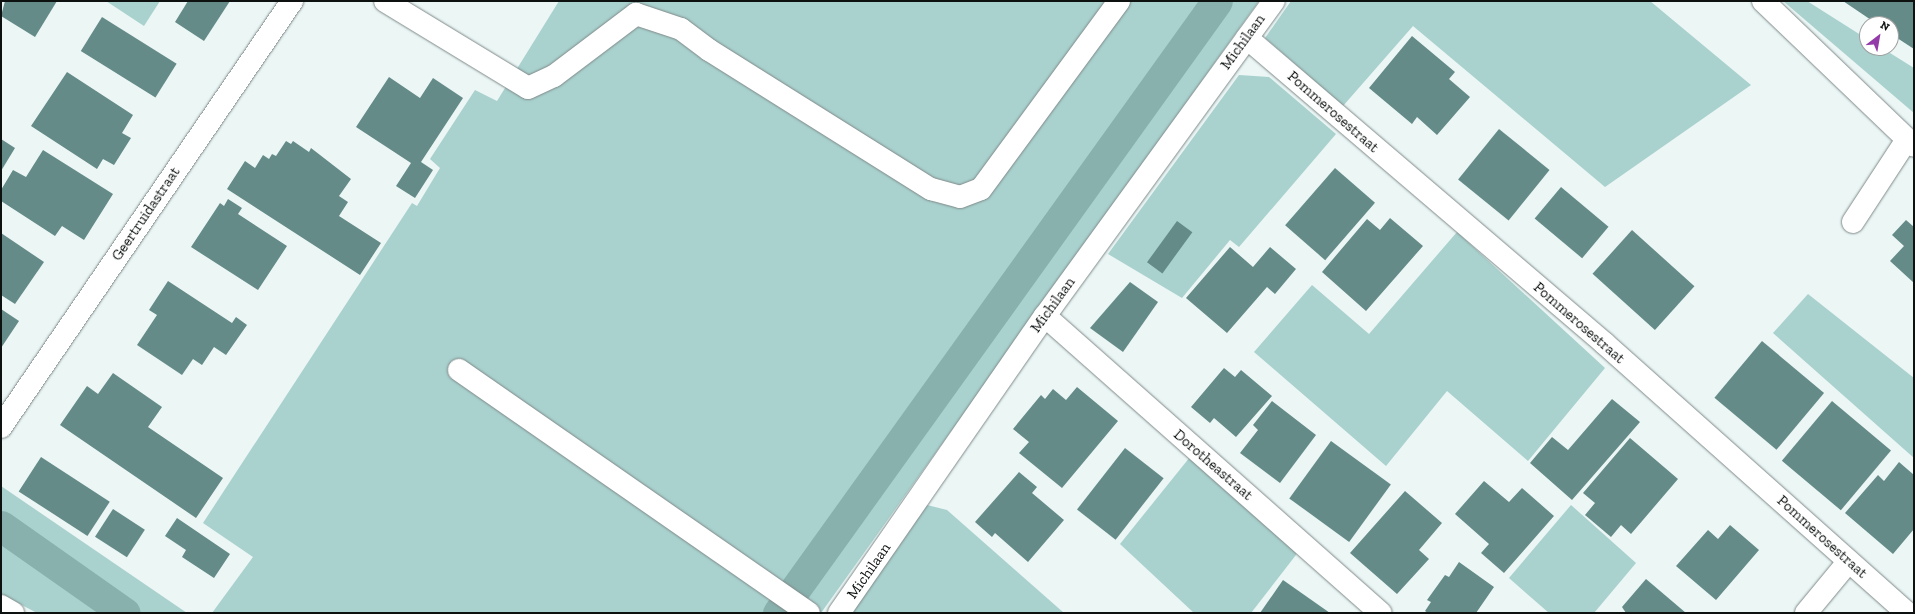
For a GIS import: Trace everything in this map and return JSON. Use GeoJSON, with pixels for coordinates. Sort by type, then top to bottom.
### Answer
{"type":"FeatureCollection","features":[{"type":"Feature","properties":{"kind":"street","name":"Geertruidastraat"},"geometry":{"type":"LineString","coordinates":[[1,427],[292,1]]}},
{"type":"Feature","properties":{"kind":"street"},"geometry":{"type":"LineString","coordinates":[[385,1],[528,88],[554,76],[636,14],[681,28],[709,50],[931,190],[960,197],[981,189],[1119,1]]}},
{"type":"Feature","properties":{"kind":"street","name":"Michilaan"},"geometry":{"type":"LineString","coordinates":[[840,613],[1045,316],[1274,1]]}},
{"type":"Feature","properties":{"kind":"street"},"geometry":{"type":"LineString","coordinates":[[1763,1],[1910,143],[1853,222]]}},
{"type":"Feature","properties":{"kind":"street","name":"Pommerosestraat"},"geometry":{"type":"LineString","coordinates":[[1247,38],[1604,344],[1907,613]]}},
{"type":"Feature","properties":{"kind":"street","name":"Dorotheastraat"},"geometry":{"type":"LineString","coordinates":[[1045,316],[1382,613]]}},
{"type":"Feature","properties":{"kind":"street"},"geometry":{"type":"LineString","coordinates":[[459,370],[804,610]]}},
{"type":"Feature","properties":{"kind":"street"},"geometry":{"type":"LineString","coordinates":[[1806,613],[1849,561]]}},
{"type":"Feature","properties":{"kind":"street"},"geometry":{"type":"LineString","coordinates":[[1,606],[13,613]]}},
{"type":"Feature","properties":{"kind":"shaded area"},"geometry":{"type":"Polygon","coordinates":[[[106,1],[160,1],[144,26],[106,1]]]}},
{"type":"Feature","properties":{"kind":"shaded area"},"geometry":{"type":"Polygon","coordinates":[[[559,1],[1259,1],[821,613],[212,613],[253,557],[203,523],[412,203],[417,206],[440,168],[430,159],[475,90],[497,101],[559,1]]]}},
{"type":"Feature","properties":{"kind":"shaded area"},"geometry":{"type":"Polygon","coordinates":[[[1291,1],[1650,1],[1751,85],[1605,187],[1413,26],[1343,106],[1265,38],[1291,1]]]}},
{"type":"Feature","properties":{"kind":"shaded area"},"geometry":{"type":"Polygon","coordinates":[[[1783,1],[1807,1],[1859,34],[1859,56],[1895,56],[1914,68],[1914,113],[1783,1]]]}},
{"type":"Feature","properties":{"kind":"shaded area"},"geometry":{"type":"Polygon","coordinates":[[[1239,75],[1269,77],[1336,134],[1239,247],[1230,240],[1182,298],[1108,254],[1239,75]]]}},
{"type":"Feature","properties":{"kind":"shaded area"},"geometry":{"type":"Polygon","coordinates":[[[1457,232],[1605,368],[1528,461],[1447,391],[1386,466],[1254,352],[1312,285],[1369,334],[1457,232]]]}},
{"type":"Feature","properties":{"kind":"shaded area"},"geometry":{"type":"Polygon","coordinates":[[[1808,294],[1914,378],[1914,458],[1773,333],[1808,294]]]}},
{"type":"Feature","properties":{"kind":"shaded area"},"geometry":{"type":"Polygon","coordinates":[[[1190,457],[1299,551],[1251,613],[1194,613],[1120,544],[1190,457]]]}},
{"type":"Feature","properties":{"kind":"shaded area"},"geometry":{"type":"Polygon","coordinates":[[[1,486],[187,613],[37,613],[1,594],[1,486]]]}},
{"type":"Feature","properties":{"kind":"shaded area"},"geometry":{"type":"Polygon","coordinates":[[[927,505],[947,510],[1064,613],[851,613],[927,505]]]}},
{"type":"Feature","properties":{"kind":"shaded area"},"geometry":{"type":"Polygon","coordinates":[[[1571,505],[1636,563],[1594,613],[1549,613],[1509,578],[1571,505]]]}},
{"type":"Feature","properties":{"kind":"building"},"geometry":{"type":"Polygon","coordinates":[[[5,1],[57,1],[35,37],[1,16],[5,1]]]}},
{"type":"Feature","properties":{"kind":"building"},"geometry":{"type":"Polygon","coordinates":[[[188,1],[230,1],[204,41],[175,22],[188,1]]]}},
{"type":"Feature","properties":{"kind":"building"},"geometry":{"type":"Polygon","coordinates":[[[1843,1],[1914,1],[1914,49],[1899,39],[1899,16],[1865,16],[1843,1]]]}},
{"type":"Feature","properties":{"kind":"building"},"geometry":{"type":"Polygon","coordinates":[[[102,17],[177,64],[155,98],[81,51],[102,17]]]}},
{"type":"Feature","properties":{"kind":"building"},"geometry":{"type":"Polygon","coordinates":[[[1412,36],[1455,72],[1449,79],[1470,97],[1437,135],[1417,117],[1412,124],[1369,88],[1412,36]]]}},
{"type":"Feature","properties":{"kind":"building"},"geometry":{"type":"Polygon","coordinates":[[[67,72],[133,115],[122,133],[131,138],[114,165],[103,159],[97,169],[31,126],[67,72]]]}},
{"type":"Feature","properties":{"kind":"building"},"geometry":{"type":"Polygon","coordinates":[[[389,77],[420,98],[433,78],[463,98],[421,162],[433,170],[415,198],[396,186],[411,163],[356,127],[389,77]]]}},
{"type":"Feature","properties":{"kind":"building"},"geometry":{"type":"Polygon","coordinates":[[[1499,129],[1550,170],[1509,220],[1458,180],[1499,129]]]}},
{"type":"Feature","properties":{"kind":"building"},"geometry":{"type":"Polygon","coordinates":[[[1,139],[15,148],[1,171],[1,139]]]}},
{"type":"Feature","properties":{"kind":"building"},"geometry":{"type":"Polygon","coordinates":[[[286,141],[291,144],[293,141],[309,152],[311,148],[351,179],[339,196],[348,202],[339,216],[381,243],[360,275],[227,189],[245,161],[255,168],[263,155],[269,159],[272,154],[276,156],[286,141]]]}},
{"type":"Feature","properties":{"kind":"building"},"geometry":{"type":"Polygon","coordinates":[[[43,150],[113,194],[84,240],[62,226],[55,236],[1,201],[1,190],[13,170],[26,177],[43,150]]]}},
{"type":"Feature","properties":{"kind":"building"},"geometry":{"type":"Polygon","coordinates":[[[1335,168],[1375,203],[1325,260],[1285,225],[1335,168]]]}},
{"type":"Feature","properties":{"kind":"building"},"geometry":{"type":"Polygon","coordinates":[[[1561,187],[1608,227],[1582,258],[1535,218],[1561,187]]]}},
{"type":"Feature","properties":{"kind":"building"},"geometry":{"type":"Polygon","coordinates":[[[228,199],[242,208],[238,214],[287,246],[258,290],[191,247],[220,203],[224,206],[228,199]]]}},
{"type":"Feature","properties":{"kind":"building"},"geometry":{"type":"Polygon","coordinates":[[[1390,218],[1423,246],[1366,311],[1322,272],[1367,219],[1380,230],[1390,218]]]}},
{"type":"Feature","properties":{"kind":"building"},"geometry":{"type":"Polygon","coordinates":[[[1906,220],[1914,227],[1914,283],[1890,261],[1904,246],[1892,235],[1906,220]]]}},
{"type":"Feature","properties":{"kind":"building"},"geometry":{"type":"Polygon","coordinates":[[[1177,221],[1192,232],[1162,273],[1147,262],[1177,221]]]}},
{"type":"Feature","properties":{"kind":"building"},"geometry":{"type":"Polygon","coordinates":[[[1632,230],[1694,286],[1655,330],[1593,274],[1632,230]]]}},
{"type":"Feature","properties":{"kind":"building"},"geometry":{"type":"Polygon","coordinates":[[[1,233],[44,262],[15,304],[1,295],[1,233]]]}},
{"type":"Feature","properties":{"kind":"building"},"geometry":{"type":"Polygon","coordinates":[[[1230,247],[1253,267],[1270,247],[1296,269],[1275,294],[1267,287],[1227,333],[1186,298],[1230,247]]]}},
{"type":"Feature","properties":{"kind":"building"},"geometry":{"type":"Polygon","coordinates":[[[168,281],[232,323],[236,317],[247,325],[226,355],[214,347],[202,365],[193,359],[182,375],[137,345],[157,315],[149,310],[168,281]]]}},
{"type":"Feature","properties":{"kind":"building"},"geometry":{"type":"Polygon","coordinates":[[[1130,282],[1158,302],[1123,352],[1090,328],[1130,282]]]}},
{"type":"Feature","properties":{"kind":"building"},"geometry":{"type":"Polygon","coordinates":[[[1,309],[19,321],[1,348],[1,309]]]}},
{"type":"Feature","properties":{"kind":"building"},"geometry":{"type":"Polygon","coordinates":[[[1762,341],[1824,393],[1776,450],[1714,398],[1762,341]]]}},
{"type":"Feature","properties":{"kind":"building"},"geometry":{"type":"Polygon","coordinates":[[[1224,368],[1235,377],[1241,370],[1272,396],[1236,437],[1214,418],[1210,423],[1191,407],[1224,368]]]}},
{"type":"Feature","properties":{"kind":"building"},"geometry":{"type":"Polygon","coordinates":[[[113,373],[162,407],[148,427],[223,478],[196,518],[60,425],[87,386],[98,394],[113,373]]]}},
{"type":"Feature","properties":{"kind":"building"},"geometry":{"type":"Polygon","coordinates":[[[1077,387],[1118,421],[1062,488],[1019,453],[1029,442],[1013,429],[1041,395],[1045,399],[1053,389],[1066,400],[1077,387]]]}},
{"type":"Feature","properties":{"kind":"building"},"geometry":{"type":"Polygon","coordinates":[[[1612,399],[1640,422],[1572,500],[1530,463],[1552,437],[1568,450],[1612,399]]]}},
{"type":"Feature","properties":{"kind":"building"},"geometry":{"type":"Polygon","coordinates":[[[1272,401],[1316,435],[1280,483],[1240,453],[1258,430],[1253,425],[1272,401]]]}},
{"type":"Feature","properties":{"kind":"building"},"geometry":{"type":"Polygon","coordinates":[[[1832,401],[1891,450],[1841,510],[1782,461],[1832,401]]]}},
{"type":"Feature","properties":{"kind":"building"},"geometry":{"type":"Polygon","coordinates":[[[1630,438],[1678,479],[1631,534],[1621,525],[1611,537],[1585,515],[1595,503],[1583,493],[1630,438]]]}},
{"type":"Feature","properties":{"kind":"building"},"geometry":{"type":"Polygon","coordinates":[[[1331,441],[1391,484],[1349,542],[1289,498],[1331,441]]]}},
{"type":"Feature","properties":{"kind":"building"},"geometry":{"type":"Polygon","coordinates":[[[1125,448],[1164,478],[1116,540],[1077,509],[1125,448]]]}},
{"type":"Feature","properties":{"kind":"building"},"geometry":{"type":"Polygon","coordinates":[[[41,457],[110,502],[87,536],[19,491],[41,457]]]}},
{"type":"Feature","properties":{"kind":"building"},"geometry":{"type":"Polygon","coordinates":[[[1899,462],[1914,475],[1914,529],[1893,554],[1845,513],[1878,475],[1884,481],[1899,462]]]}},
{"type":"Feature","properties":{"kind":"building"},"geometry":{"type":"Polygon","coordinates":[[[1019,472],[1037,487],[1032,493],[1064,520],[1028,562],[995,533],[992,537],[975,522],[1019,472]]]}},
{"type":"Feature","properties":{"kind":"building"},"geometry":{"type":"Polygon","coordinates":[[[1484,481],[1509,502],[1522,488],[1554,516],[1504,573],[1481,553],[1489,544],[1455,514],[1484,481]]]}},
{"type":"Feature","properties":{"kind":"building"},"geometry":{"type":"Polygon","coordinates":[[[1405,491],[1442,523],[1419,550],[1429,559],[1397,594],[1350,553],[1405,491]]]}},
{"type":"Feature","properties":{"kind":"building"},"geometry":{"type":"Polygon","coordinates":[[[113,509],[145,530],[127,557],[95,537],[113,509]]]}},
{"type":"Feature","properties":{"kind":"building"},"geometry":{"type":"Polygon","coordinates":[[[177,518],[230,554],[214,578],[182,557],[186,550],[165,536],[177,518]]]}},
{"type":"Feature","properties":{"kind":"building"},"geometry":{"type":"Polygon","coordinates":[[[1730,525],[1759,550],[1716,600],[1676,566],[1708,530],[1718,539],[1730,525]]]}},
{"type":"Feature","properties":{"kind":"building"},"geometry":{"type":"Polygon","coordinates":[[[1459,562],[1494,587],[1476,613],[1428,613],[1425,611],[1431,602],[1427,600],[1445,575],[1449,577],[1459,562]]]}},
{"type":"Feature","properties":{"kind":"building"},"geometry":{"type":"Polygon","coordinates":[[[1646,579],[1686,613],[1626,613],[1622,607],[1646,579]]]}},
{"type":"Feature","properties":{"kind":"building"},"geometry":{"type":"Polygon","coordinates":[[[1283,580],[1330,613],[1260,613],[1283,580]]]}},
{"type":"Feature","properties":{"kind":"waterway"},"geometry":{"type":"LineString","coordinates":[[778,613],[1217,1]]}},
{"type":"Feature","properties":{"kind":"waterway"},"geometry":{"type":"LineString","coordinates":[[1,526],[125,613]]}}]}
